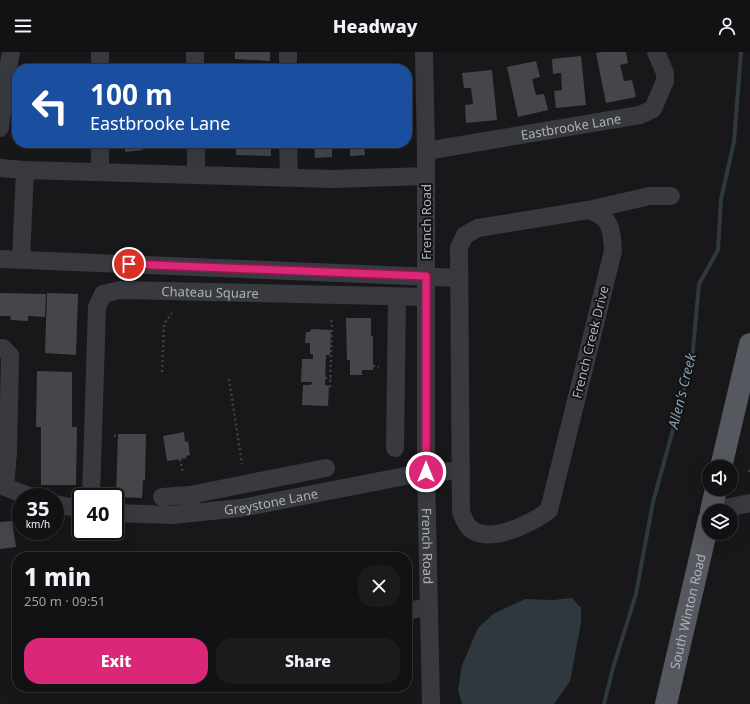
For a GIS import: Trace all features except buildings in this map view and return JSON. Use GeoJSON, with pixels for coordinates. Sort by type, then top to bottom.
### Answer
{"type":"FeatureCollection","features":[{"type":"Feature","properties":{"kind":"main road"},"geometry":{"type":"LineString","coordinates":[[723,460],[750,344]]}},
{"type":"Feature","properties":{"kind":"main road","name":"South Winton Road"},"geometry":{"type":"LineString","coordinates":[[666,704],[704,540]]}},
{"type":"Feature","properties":{"kind":"street"},"geometry":{"type":"LineString","coordinates":[[0,128],[5,85],[11,52]]}},
{"type":"Feature","properties":{"kind":"street"},"geometry":{"type":"LineString","coordinates":[[100,52],[100,64]]}},
{"type":"Feature","properties":{"kind":"street"},"geometry":{"type":"LineString","coordinates":[[195,52],[195,64]]}},
{"type":"Feature","properties":{"kind":"street"},"geometry":{"type":"LineString","coordinates":[[288,52],[288,64]]}},
{"type":"Feature","properties":{"kind":"street","name":"Eastbrooke Lane"},"geometry":{"type":"LineString","coordinates":[[426,151],[640,115],[653,109],[665,81],[665,73],[656,52]]}},
{"type":"Feature","properties":{"kind":"street","name":"French Road"},"geometry":{"type":"LineString","coordinates":[[430,53],[426,151],[426,472],[431,704]]}},
{"type":"Feature","properties":{"kind":"street"},"geometry":{"type":"LineString","coordinates":[[100,148],[100,172]]}},
{"type":"Feature","properties":{"kind":"street"},"geometry":{"type":"LineString","coordinates":[[196,148],[196,175]]}},
{"type":"Feature","properties":{"kind":"street"},"geometry":{"type":"LineString","coordinates":[[288,148],[289,177]]}},
{"type":"Feature","properties":{"kind":"street"},"geometry":{"type":"LineString","coordinates":[[0,168],[333,179],[426,176]]}},
{"type":"Feature","properties":{"kind":"street"},"geometry":{"type":"LineString","coordinates":[[21,260],[25,170]]}},
{"type":"Feature","properties":{"kind":"street"},"geometry":{"type":"LineString","coordinates":[[588,210],[650,196],[671,196]]}},
{"type":"Feature","properties":{"kind":"street","name":"French Creek Drive"},"geometry":{"type":"LineString","coordinates":[[588,210],[601,215],[606,221],[612,235],[613,251],[549,510],[542,516],[508,532],[494,535],[480,534],[468,527],[461,512],[459,248],[465,235],[478,228],[588,210]]}},
{"type":"Feature","properties":{"kind":"street"},"geometry":{"type":"LineString","coordinates":[[0,260],[459,278]]}},
{"type":"Feature","properties":{"kind":"street","name":"Chateau Square"},"geometry":{"type":"LineString","coordinates":[[91,488],[97,307],[103,294],[120,290],[426,297]]}},
{"type":"Feature","properties":{"kind":"street"},"geometry":{"type":"LineString","coordinates":[[395,448],[397,297]]}},
{"type":"Feature","properties":{"kind":"street"},"geometry":{"type":"LineString","coordinates":[[0,348],[3,348],[10,355],[8,452],[2,486],[12,490]]}},
{"type":"Feature","properties":{"kind":"street"},"geometry":{"type":"LineString","coordinates":[[162,497],[190,496],[326,468]]}},
{"type":"Feature","properties":{"kind":"street"},"geometry":{"type":"LineString","coordinates":[[426,472],[461,471]]}},
{"type":"Feature","properties":{"kind":"street","name":"Greystone Lane"},"geometry":{"type":"LineString","coordinates":[[124,513],[172,515],[241,508],[426,472]]}},
{"type":"Feature","properties":{"kind":"street"},"geometry":{"type":"LineString","coordinates":[[190,496],[190,513]]}},
{"type":"Feature","properties":{"kind":"street"},"geometry":{"type":"LineString","coordinates":[[738,505],[750,503]]}},
{"type":"Feature","properties":{"kind":"street"},"geometry":{"type":"LineString","coordinates":[[412,610],[428,607]]}},
{"type":"Feature","properties":{"kind":"path"},"geometry":{"type":"LineString","coordinates":[[162,372],[164,324],[172,313]]}},
{"type":"Feature","properties":{"kind":"path"},"geometry":{"type":"LineString","coordinates":[[330,387],[331,318]]}},
{"type":"Feature","properties":{"kind":"path"},"geometry":{"type":"LineString","coordinates":[[373,366],[379,366]]}},
{"type":"Feature","properties":{"kind":"path"},"geometry":{"type":"LineString","coordinates":[[325,378],[331,378]]}},
{"type":"Feature","properties":{"kind":"path"},"geometry":{"type":"LineString","coordinates":[[229,379],[242,464]]}},
{"type":"Feature","properties":{"kind":"path"},"geometry":{"type":"LineString","coordinates":[[180,459],[183,473]]}},
{"type":"Feature","properties":{"kind":"shaded area"},"geometry":{"type":"Polygon","coordinates":[[[572,598],[581,608],[581,623],[570,681],[554,704],[462,704],[458,690],[462,665],[478,628],[493,614],[525,599],[553,600],[572,598]]]}},
{"type":"Feature","properties":{"kind":"waterway","name":"Allen's Creek"},"geometry":{"type":"LineString","coordinates":[[604,704],[613,668],[636,594],[653,502],[692,361],[699,284],[718,250],[721,199],[734,142],[741,52]]}},
{"type":"Feature","properties":{"kind":"route"},"geometry":{"type":"LineString","coordinates":[[129,264],[426,276],[426,472]]}}]}
